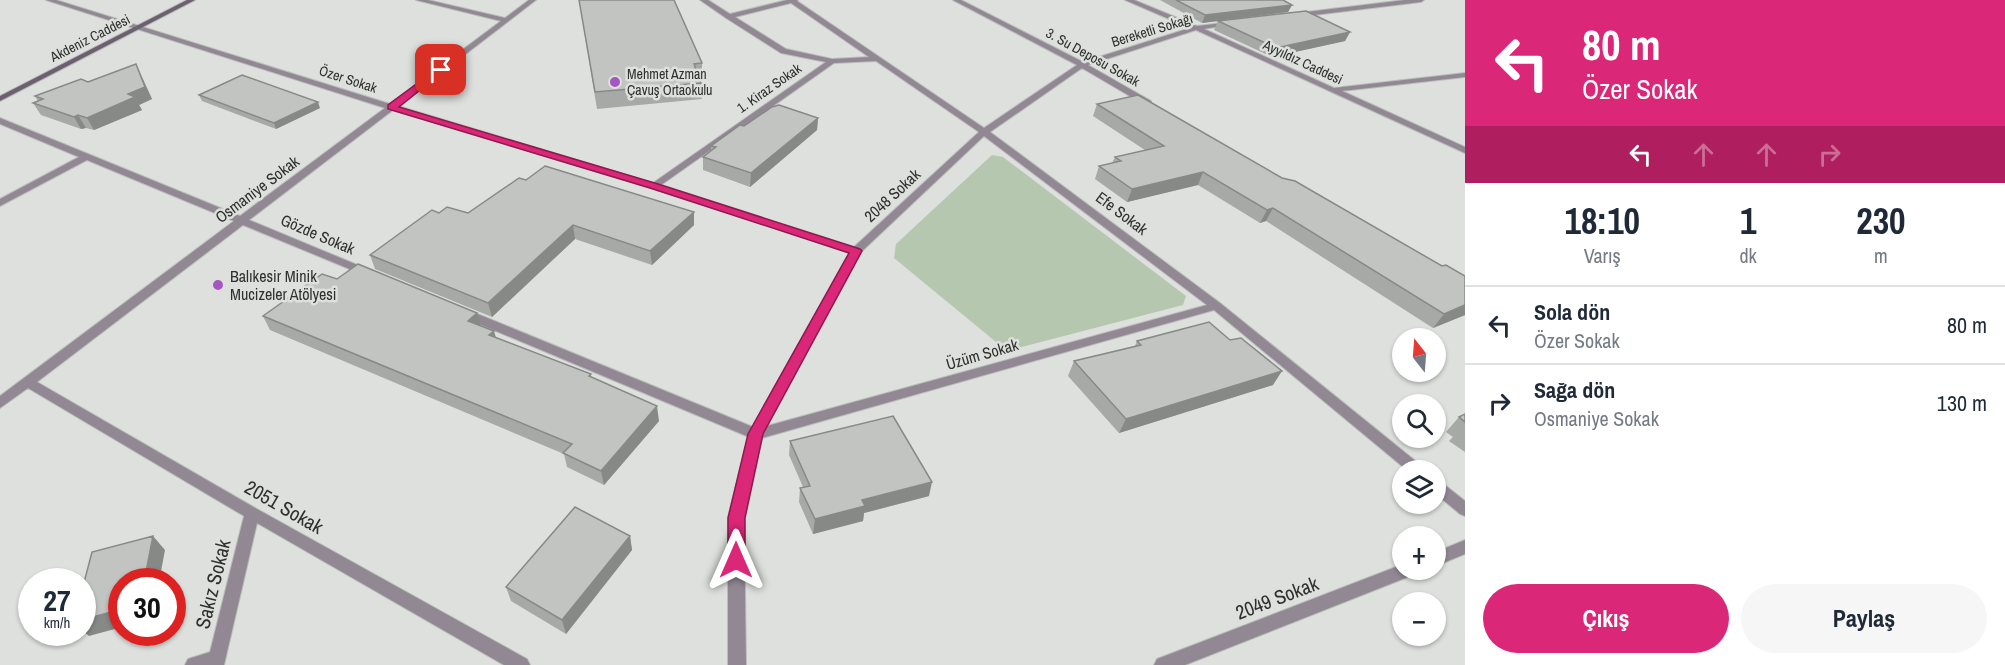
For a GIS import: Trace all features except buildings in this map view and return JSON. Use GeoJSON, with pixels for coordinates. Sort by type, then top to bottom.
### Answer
{"type":"FeatureCollection","features":[{"type":"Feature","properties":{"kind":"main road","name":"Akdeniz Caddesi"},"geometry":{"type":"LineString","coordinates":[[0,99],[192,0]]}},
{"type":"Feature","properties":{"kind":"street","name":"Özer Sokak"},"geometry":{"type":"LineString","coordinates":[[49,0],[654,186],[856,251]]}},
{"type":"Feature","properties":{"kind":"street"},"geometry":{"type":"LineString","coordinates":[[419,0],[507,20]]}},
{"type":"Feature","properties":{"kind":"street","name":"Osmaniye Sokak"},"geometry":{"type":"LineString","coordinates":[[0,403],[534,0]]}},
{"type":"Feature","properties":{"kind":"street"},"geometry":{"type":"LineString","coordinates":[[703,0],[784,51],[832,61],[879,59]]}},
{"type":"Feature","properties":{"kind":"street"},"geometry":{"type":"LineString","coordinates":[[728,17],[793,0]]}},
{"type":"Feature","properties":{"kind":"street","name":"Efe Sokak"},"geometry":{"type":"LineString","coordinates":[[793,0],[984,132],[1216,306],[1405,460]]}},
{"type":"Feature","properties":{"kind":"street","name":"3. Su Deposu Sokak"},"geometry":{"type":"LineString","coordinates":[[956,0],[1082,65],[1154,106]]}},
{"type":"Feature","properties":{"kind":"street","name":"Ayyıldız Caddesi"},"geometry":{"type":"LineString","coordinates":[[1128,0],[1196,28],[1465,150]]}},
{"type":"Feature","properties":{"kind":"street"},"geometry":{"type":"LineString","coordinates":[[1291,16],[1421,0]]}},
{"type":"Feature","properties":{"kind":"street","name":"Bereketli Sokağı"},"geometry":{"type":"LineString","coordinates":[[984,132],[1082,65],[1196,28],[1243,22]]}},
{"type":"Feature","properties":{"kind":"street","name":"1. Kiraz Sokak"},"geometry":{"type":"LineString","coordinates":[[654,186],[832,61]]}},
{"type":"Feature","properties":{"kind":"street"},"geometry":{"type":"LineString","coordinates":[[1332,91],[1465,75]]}},
{"type":"Feature","properties":{"kind":"street","name":"Gözde Sokak"},"geometry":{"type":"LineString","coordinates":[[0,121],[383,279]]}},
{"type":"Feature","properties":{"kind":"street","name":"2048 Sokak"},"geometry":{"type":"LineString","coordinates":[[737,665],[736,518],[756,434],[856,251],[984,132]]}},
{"type":"Feature","properties":{"kind":"street"},"geometry":{"type":"LineString","coordinates":[[0,203],[86,157]]}},
{"type":"Feature","properties":{"kind":"street"},"geometry":{"type":"LineString","coordinates":[[449,306],[756,434]]}},
{"type":"Feature","properties":{"kind":"street","name":"Üzüm Sokak"},"geometry":{"type":"LineString","coordinates":[[756,434],[1216,306]]}},
{"type":"Feature","properties":{"kind":"street","name":"2051 Sokak"},"geometry":{"type":"LineString","coordinates":[[28,382],[252,513],[521,665]]}},
{"type":"Feature","properties":{"kind":"street"},"geometry":{"type":"LineString","coordinates":[[1446,494],[1465,510]]}},
{"type":"Feature","properties":{"kind":"street","name":"Sakız Sokak"},"geometry":{"type":"LineString","coordinates":[[215,662],[252,513]]}},
{"type":"Feature","properties":{"kind":"street"},"geometry":{"type":"LineString","coordinates":[[1446,555],[1465,548]]}},
{"type":"Feature","properties":{"kind":"street","name":"2049 Sokak"},"geometry":{"type":"LineString","coordinates":[[1163,665],[1392,576]]}},
{"type":"Feature","properties":{"kind":"street"},"geometry":{"type":"LineString","coordinates":[[194,665],[215,662]]}},
{"type":"Feature","properties":{"kind":"green space"},"geometry":{"type":"Polygon","coordinates":[[[992,155],[1003,157],[1186,296],[1183,305],[1014,349],[996,342],[894,258],[896,244],[992,155]]]}},
{"type":"Feature","properties":{"kind":"place","name":"Mehmet Azman Çavuş Ortaokulu"},"geometry":{"type":"Point","coordinates":[615,82]}},
{"type":"Feature","properties":{"kind":"place","name":"Balıkesir Minik Mucizeler Atölyesi"},"geometry":{"type":"Point","coordinates":[218,285]}},
{"type":"Feature","properties":{"kind":"route"},"geometry":{"type":"LineString","coordinates":[[441,70],[392,107],[654,186],[856,251],[756,434],[736,518],[736,560]]}}]}
